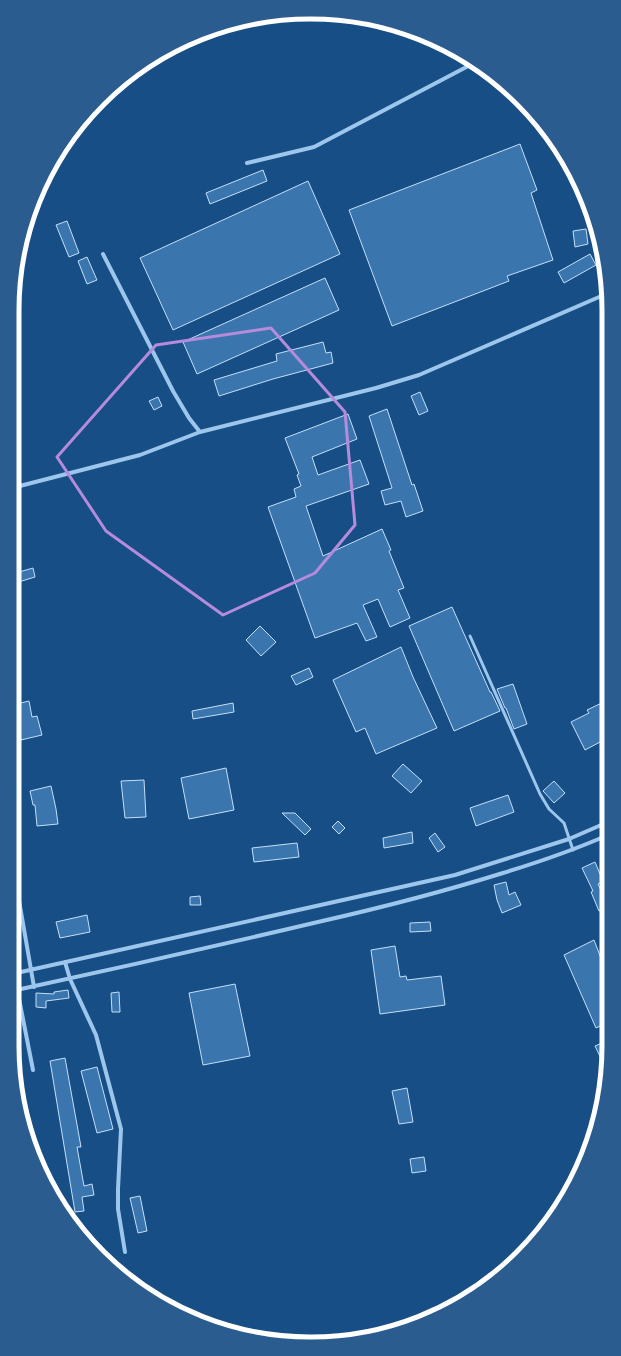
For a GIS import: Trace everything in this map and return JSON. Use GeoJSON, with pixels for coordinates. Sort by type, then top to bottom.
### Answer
{"type":"FeatureCollection","features":[{"type":"Feature","properties":{"kind":"street"},"geometry":{"type":"LineString","coordinates":[[247,163],[314,147],[469,66]]}},
{"type":"Feature","properties":{"kind":"street"},"geometry":{"type":"LineString","coordinates":[[103,254],[173,391],[189,418],[200,432]]}},
{"type":"Feature","properties":{"kind":"street"},"geometry":{"type":"LineString","coordinates":[[19,486],[140,455],[200,432],[376,388],[419,375],[601,296]]}},
{"type":"Feature","properties":{"kind":"street"},"geometry":{"type":"LineString","coordinates":[[19,972],[455,875],[569,839],[602,825]]}},
{"type":"Feature","properties":{"kind":"street"},"geometry":{"type":"LineString","coordinates":[[19,990],[406,902],[468,884],[573,850],[602,838]]}},
{"type":"Feature","properties":{"kind":"street"},"geometry":{"type":"LineString","coordinates":[[19,901],[34,987]]}},
{"type":"Feature","properties":{"kind":"street"},"geometry":{"type":"LineString","coordinates":[[65,962],[70,979],[96,1035],[121,1129],[118,1174],[118,1209],[125,1252]]}},
{"type":"Feature","properties":{"kind":"street"},"geometry":{"type":"LineString","coordinates":[[19,995],[33,1070]]}},
{"type":"Feature","properties":{"kind":"lane"},"geometry":{"type":"LineString","coordinates":[[470,636],[540,794],[549,809],[564,823],[573,850]]}},
{"type":"Feature","properties":{"kind":"highlighted area"},"geometry":{"type":"Polygon","coordinates":[[[271,328],[345,412],[355,525],[315,573],[223,615],[106,531],[57,457],[156,345],[271,328]]]}},
{"type":"Feature","properties":{"kind":"building"},"geometry":{"type":"Polygon","coordinates":[[[520,144],[537,190],[531,193],[553,260],[507,276],[509,281],[392,326],[349,210],[520,144]]]}},
{"type":"Feature","properties":{"kind":"building"},"geometry":{"type":"Polygon","coordinates":[[[263,170],[267,181],[210,204],[206,193],[263,170]]]}},
{"type":"Feature","properties":{"kind":"building"},"geometry":{"type":"Polygon","coordinates":[[[308,181],[340,254],[173,330],[140,258],[308,181]]]}},
{"type":"Feature","properties":{"kind":"building"},"geometry":{"type":"Polygon","coordinates":[[[67,221],[79,253],[69,257],[56,225],[67,221]]]}},
{"type":"Feature","properties":{"kind":"building"},"geometry":{"type":"Polygon","coordinates":[[[586,229],[588,244],[575,247],[573,231],[586,229]]]}},
{"type":"Feature","properties":{"kind":"building"},"geometry":{"type":"Polygon","coordinates":[[[590,254],[596,265],[564,283],[558,272],[590,254]]]}},
{"type":"Feature","properties":{"kind":"building"},"geometry":{"type":"Polygon","coordinates":[[[87,257],[97,280],[87,284],[78,261],[87,257]]]}},
{"type":"Feature","properties":{"kind":"building"},"geometry":{"type":"Polygon","coordinates":[[[325,278],[339,310],[197,374],[183,342],[325,278]]]}},
{"type":"Feature","properties":{"kind":"building"},"geometry":{"type":"Polygon","coordinates":[[[323,342],[326,353],[331,352],[333,363],[273,379],[219,396],[214,380],[277,361],[276,354],[323,342]]]}},
{"type":"Feature","properties":{"kind":"building"},"geometry":{"type":"Polygon","coordinates":[[[420,392],[428,411],[419,415],[411,396],[420,392]]]}},
{"type":"Feature","properties":{"kind":"building"},"geometry":{"type":"Polygon","coordinates":[[[158,397],[162,406],[154,410],[149,401],[158,397]]]}},
{"type":"Feature","properties":{"kind":"building"},"geometry":{"type":"Polygon","coordinates":[[[387,409],[412,485],[414,484],[423,511],[406,517],[401,501],[385,505],[381,491],[392,488],[369,416],[387,409]]]}},
{"type":"Feature","properties":{"kind":"building"},"geometry":{"type":"Polygon","coordinates":[[[348,414],[357,439],[312,457],[318,475],[360,460],[369,484],[306,506],[323,556],[382,529],[404,588],[398,590],[410,618],[390,627],[378,599],[363,605],[377,637],[366,641],[357,623],[315,638],[268,507],[296,497],[294,489],[301,486],[297,475],[299,474],[285,438],[348,414]]]}},
{"type":"Feature","properties":{"kind":"building"},"geometry":{"type":"Polygon","coordinates":[[[33,568],[35,577],[19,582],[19,572],[33,568]]]}},
{"type":"Feature","properties":{"kind":"building"},"geometry":{"type":"Polygon","coordinates":[[[452,607],[500,711],[454,731],[409,626],[452,607]]]}},
{"type":"Feature","properties":{"kind":"building"},"geometry":{"type":"Polygon","coordinates":[[[260,626],[276,642],[261,656],[246,640],[260,626]]]}},
{"type":"Feature","properties":{"kind":"building"},"geometry":{"type":"Polygon","coordinates":[[[401,647],[413,677],[437,728],[376,754],[365,728],[356,732],[333,680],[401,647]]]}},
{"type":"Feature","properties":{"kind":"building"},"geometry":{"type":"Polygon","coordinates":[[[309,668],[313,677],[296,685],[291,676],[309,668]]]}},
{"type":"Feature","properties":{"kind":"building"},"geometry":{"type":"Polygon","coordinates":[[[513,684],[527,724],[514,729],[497,689],[513,684]]]}},
{"type":"Feature","properties":{"kind":"building"},"geometry":{"type":"Polygon","coordinates":[[[29,701],[32,717],[37,716],[42,735],[21,740],[19,732],[19,703],[29,701]]]}},
{"type":"Feature","properties":{"kind":"building"},"geometry":{"type":"Polygon","coordinates":[[[233,703],[234,712],[193,719],[192,711],[233,703]]]}},
{"type":"Feature","properties":{"kind":"building"},"geometry":{"type":"Polygon","coordinates":[[[602,703],[602,741],[585,750],[571,722],[589,713],[587,710],[602,703]]]}},
{"type":"Feature","properties":{"kind":"building"},"geometry":{"type":"Polygon","coordinates":[[[403,764],[422,781],[411,793],[392,776],[403,764]]]}},
{"type":"Feature","properties":{"kind":"building"},"geometry":{"type":"Polygon","coordinates":[[[226,768],[234,810],[189,819],[181,778],[226,768]]]}},
{"type":"Feature","properties":{"kind":"building"},"geometry":{"type":"Polygon","coordinates":[[[144,780],[146,817],[125,818],[121,781],[144,780]]]}},
{"type":"Feature","properties":{"kind":"building"},"geometry":{"type":"Polygon","coordinates":[[[554,781],[565,793],[554,803],[543,791],[554,781]]]}},
{"type":"Feature","properties":{"kind":"building"},"geometry":{"type":"Polygon","coordinates":[[[51,786],[58,824],[37,826],[35,805],[33,805],[30,791],[51,786]]]}},
{"type":"Feature","properties":{"kind":"building"},"geometry":{"type":"Polygon","coordinates":[[[508,795],[514,812],[476,826],[470,808],[508,795]]]}},
{"type":"Feature","properties":{"kind":"building"},"geometry":{"type":"Polygon","coordinates":[[[282,813],[295,813],[311,829],[305,835],[282,813]]]}},
{"type":"Feature","properties":{"kind":"building"},"geometry":{"type":"Polygon","coordinates":[[[338,821],[345,828],[339,834],[332,827],[338,821]]]}},
{"type":"Feature","properties":{"kind":"building"},"geometry":{"type":"Polygon","coordinates":[[[412,832],[413,843],[384,848],[383,838],[412,832]]]}},
{"type":"Feature","properties":{"kind":"building"},"geometry":{"type":"Polygon","coordinates":[[[435,833],[445,847],[438,852],[429,838],[435,833]]]}},
{"type":"Feature","properties":{"kind":"building"},"geometry":{"type":"Polygon","coordinates":[[[297,843],[299,857],[254,862],[252,848],[297,843]]]}},
{"type":"Feature","properties":{"kind":"building"},"geometry":{"type":"Polygon","coordinates":[[[595,862],[602,879],[602,882],[598,884],[602,892],[602,910],[599,911],[591,892],[593,891],[582,868],[595,862]]]}},
{"type":"Feature","properties":{"kind":"building"},"geometry":{"type":"Polygon","coordinates":[[[506,882],[509,895],[515,892],[521,905],[502,913],[497,900],[494,885],[506,882]]]}},
{"type":"Feature","properties":{"kind":"building"},"geometry":{"type":"Polygon","coordinates":[[[200,896],[201,905],[190,905],[190,897],[200,896]]]}},
{"type":"Feature","properties":{"kind":"building"},"geometry":{"type":"Polygon","coordinates":[[[87,915],[90,932],[60,938],[56,922],[87,915]]]}},
{"type":"Feature","properties":{"kind":"building"},"geometry":{"type":"Polygon","coordinates":[[[430,922],[431,931],[410,932],[410,923],[430,922]]]}},
{"type":"Feature","properties":{"kind":"building"},"geometry":{"type":"Polygon","coordinates":[[[594,940],[602,961],[602,1025],[596,1028],[564,955],[594,940]]]}},
{"type":"Feature","properties":{"kind":"building"},"geometry":{"type":"Polygon","coordinates":[[[395,946],[400,977],[406,976],[407,980],[441,976],[445,1005],[380,1014],[371,950],[395,946]]]}},
{"type":"Feature","properties":{"kind":"building"},"geometry":{"type":"Polygon","coordinates":[[[235,984],[250,1056],[203,1065],[189,993],[235,984]]]}},
{"type":"Feature","properties":{"kind":"building"},"geometry":{"type":"Polygon","coordinates":[[[68,990],[69,998],[46,1001],[46,1008],[36,1007],[36,993],[54,994],[54,992],[68,990]]]}},
{"type":"Feature","properties":{"kind":"building"},"geometry":{"type":"Polygon","coordinates":[[[119,992],[120,1012],[112,1012],[111,993],[119,992]]]}},
{"type":"Feature","properties":{"kind":"building"},"geometry":{"type":"Polygon","coordinates":[[[602,1043],[601,1059],[595,1046],[602,1043]]]}},
{"type":"Feature","properties":{"kind":"building"},"geometry":{"type":"Polygon","coordinates":[[[65,1058],[81,1147],[77,1147],[84,1186],[92,1184],[94,1195],[82,1197],[84,1211],[75,1212],[50,1061],[65,1058]]]}},
{"type":"Feature","properties":{"kind":"building"},"geometry":{"type":"Polygon","coordinates":[[[97,1067],[113,1129],[97,1133],[81,1071],[97,1067]]]}},
{"type":"Feature","properties":{"kind":"building"},"geometry":{"type":"Polygon","coordinates":[[[407,1088],[413,1122],[399,1124],[392,1091],[407,1088]]]}},
{"type":"Feature","properties":{"kind":"building"},"geometry":{"type":"Polygon","coordinates":[[[424,1157],[426,1171],[412,1173],[410,1159],[424,1157]]]}},
{"type":"Feature","properties":{"kind":"building"},"geometry":{"type":"Polygon","coordinates":[[[140,1196],[147,1231],[138,1233],[130,1198],[140,1196]]]}}]}
